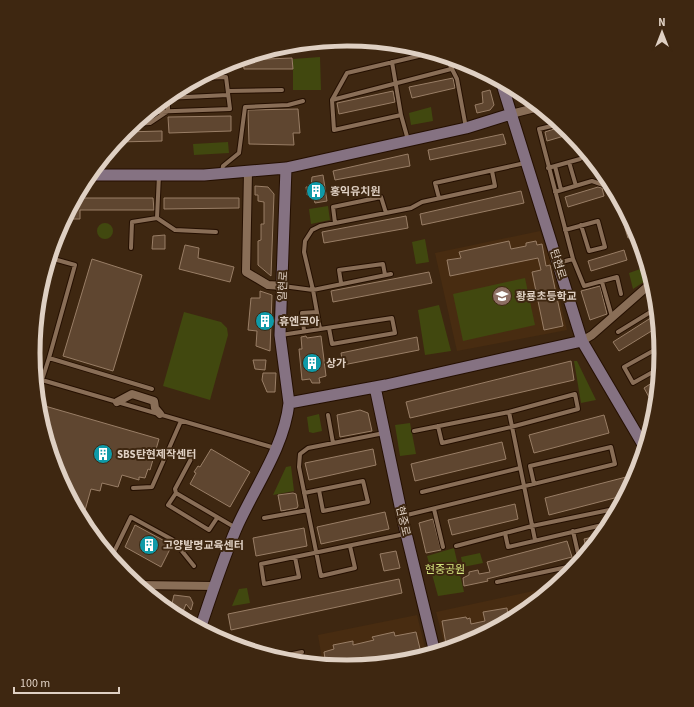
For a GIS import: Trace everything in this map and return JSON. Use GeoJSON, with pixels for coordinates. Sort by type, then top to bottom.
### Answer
{"type":"FeatureCollection","features":[{"type":"Feature","properties":{"kind":"main road","name":"탄현로"},"geometry":{"type":"LineString","coordinates":[[504,90],[582,341],[641,442]]}},
{"type":"Feature","properties":{"kind":"main road"},"geometry":{"type":"LineString","coordinates":[[98,175],[222,173],[286,168],[466,128],[511,114]]}},
{"type":"Feature","properties":{"kind":"main road","name":"일현로"},"geometry":{"type":"LineString","coordinates":[[202,624],[237,528],[275,448],[288,412],[289,403],[280,335],[283,286],[286,168]]}},
{"type":"Feature","properties":{"kind":"main road"},"geometry":{"type":"LineString","coordinates":[[289,403],[375,387],[582,341]]}},
{"type":"Feature","properties":{"kind":"main road","name":"현중로"},"geometry":{"type":"LineString","coordinates":[[375,387],[406,534],[434,648]]}},
{"type":"Feature","properties":{"kind":"street"},"geometry":{"type":"LineString","coordinates":[[511,114],[532,109]]}},
{"type":"Feature","properties":{"kind":"street"},"geometry":{"type":"LineString","coordinates":[[248,172],[246,272],[268,285],[283,286]]}},
{"type":"Feature","properties":{"kind":"street"},"geometry":{"type":"LineString","coordinates":[[582,341],[592,335],[647,289]]}},
{"type":"Feature","properties":{"kind":"street"},"geometry":{"type":"LineString","coordinates":[[117,402],[132,394],[154,401],[155,408],[160,414]]}},
{"type":"Feature","properties":{"kind":"street"},"geometry":{"type":"LineString","coordinates":[[146,585],[215,586]]}},
{"type":"Feature","properties":{"kind":"lane"},"geometry":{"type":"LineString","coordinates":[[402,115],[334,130],[332,100],[347,73],[419,55]]}},
{"type":"Feature","properties":{"kind":"lane"},"geometry":{"type":"LineString","coordinates":[[392,62],[402,115],[409,141]]}},
{"type":"Feature","properties":{"kind":"lane"},"geometry":{"type":"LineString","coordinates":[[449,64],[456,79],[466,128]]}},
{"type":"Feature","properties":{"kind":"lane"},"geometry":{"type":"LineString","coordinates":[[332,100],[451,69]]}},
{"type":"Feature","properties":{"kind":"lane"},"geometry":{"type":"LineString","coordinates":[[158,111],[230,109],[226,77],[212,78]]}},
{"type":"Feature","properties":{"kind":"lane"},"geometry":{"type":"LineString","coordinates":[[179,96],[282,90]]}},
{"type":"Feature","properties":{"kind":"lane"},"geometry":{"type":"LineString","coordinates":[[222,173],[223,166],[239,153],[245,107],[288,105],[303,101]]}},
{"type":"Feature","properties":{"kind":"lane"},"geometry":{"type":"LineString","coordinates":[[168,104],[168,111]]}},
{"type":"Feature","properties":{"kind":"lane"},"geometry":{"type":"LineString","coordinates":[[145,123],[150,123],[168,111]]}},
{"type":"Feature","properties":{"kind":"lane"},"geometry":{"type":"LineString","coordinates":[[552,126],[539,129],[573,259],[584,286],[617,277],[621,294]]}},
{"type":"Feature","properties":{"kind":"lane"},"geometry":{"type":"LineString","coordinates":[[548,168],[580,159]]}},
{"type":"Feature","properties":{"kind":"lane"},"geometry":{"type":"LineString","coordinates":[[569,162],[576,186]]}},
{"type":"Feature","properties":{"kind":"lane"},"geometry":{"type":"LineString","coordinates":[[438,198],[435,183],[526,163]]}},
{"type":"Feature","properties":{"kind":"lane"},"geometry":{"type":"LineString","coordinates":[[555,166],[561,190]]}},
{"type":"Feature","properties":{"kind":"lane"},"geometry":{"type":"LineString","coordinates":[[320,329],[304,252],[305,241],[312,230],[335,222],[411,208],[422,202],[495,186],[492,171]]}},
{"type":"Feature","properties":{"kind":"lane"},"geometry":{"type":"LineString","coordinates":[[157,218],[159,174]]}},
{"type":"Feature","properties":{"kind":"lane"},"geometry":{"type":"LineString","coordinates":[[555,192],[592,181],[603,185]]}},
{"type":"Feature","properties":{"kind":"lane"},"geometry":{"type":"LineString","coordinates":[[335,222],[333,207],[380,197],[386,213]]}},
{"type":"Feature","properties":{"kind":"lane"},"geometry":{"type":"LineString","coordinates":[[131,248],[132,222],[157,218],[175,230],[216,232]]}},
{"type":"Feature","properties":{"kind":"lane"},"geometry":{"type":"LineString","coordinates":[[565,230],[582,225],[598,221],[605,247],[589,252],[582,225]]}},
{"type":"Feature","properties":{"kind":"lane"},"geometry":{"type":"LineString","coordinates":[[55,259],[75,265],[42,380],[275,448]]}},
{"type":"Feature","properties":{"kind":"lane"},"geometry":{"type":"LineString","coordinates":[[557,263],[573,259]]}},
{"type":"Feature","properties":{"kind":"lane"},"geometry":{"type":"LineString","coordinates":[[341,283],[339,270],[383,264],[386,275]]}},
{"type":"Feature","properties":{"kind":"lane"},"geometry":{"type":"LineString","coordinates":[[283,286],[313,290],[341,283],[391,274]]}},
{"type":"Feature","properties":{"kind":"lane"},"geometry":{"type":"LineString","coordinates":[[602,282],[612,317]]}},
{"type":"Feature","properties":{"kind":"lane"},"geometry":{"type":"LineString","coordinates":[[618,332],[651,311]]}},
{"type":"Feature","properties":{"kind":"lane"},"geometry":{"type":"LineString","coordinates":[[304,331],[302,313],[317,312]]}},
{"type":"Feature","properties":{"kind":"lane"},"geometry":{"type":"LineString","coordinates":[[280,335],[392,318],[395,333],[332,344],[329,328]]}},
{"type":"Feature","properties":{"kind":"lane"},"geometry":{"type":"LineString","coordinates":[[653,372],[634,383],[624,367],[654,350]]}},
{"type":"Feature","properties":{"kind":"lane"},"geometry":{"type":"LineString","coordinates":[[48,358],[152,389]]}},
{"type":"Feature","properties":{"kind":"lane"},"geometry":{"type":"LineString","coordinates":[[414,431],[438,426],[509,412],[575,394],[578,409],[511,427],[442,443],[438,426]]}},
{"type":"Feature","properties":{"kind":"lane"},"geometry":{"type":"LineString","coordinates":[[509,412],[535,540]]}},
{"type":"Feature","properties":{"kind":"lane"},"geometry":{"type":"LineString","coordinates":[[328,415],[333,443]]}},
{"type":"Feature","properties":{"kind":"lane"},"geometry":{"type":"LineString","coordinates":[[133,488],[152,487],[181,421]]}},
{"type":"Feature","properties":{"kind":"lane"},"geometry":{"type":"LineString","coordinates":[[350,546],[355,568],[321,576],[299,467],[300,454],[308,448],[384,433]]}},
{"type":"Feature","properties":{"kind":"lane"},"geometry":{"type":"LineString","coordinates":[[402,516],[434,509],[615,464],[611,447],[530,466],[534,484]]}},
{"type":"Feature","properties":{"kind":"lane"},"geometry":{"type":"LineString","coordinates":[[191,459],[175,489],[176,493],[168,505],[209,530],[217,518]]}},
{"type":"Feature","properties":{"kind":"lane"},"geometry":{"type":"LineString","coordinates":[[422,492],[520,468]]}},
{"type":"Feature","properties":{"kind":"lane"},"geometry":{"type":"LineString","coordinates":[[304,493],[363,481],[368,502],[323,512],[319,490]]}},
{"type":"Feature","properties":{"kind":"lane"},"geometry":{"type":"LineString","coordinates":[[176,493],[217,518],[237,528]]}},
{"type":"Feature","properties":{"kind":"lane"},"geometry":{"type":"LineString","coordinates":[[434,509],[443,547]]}},
{"type":"Feature","properties":{"kind":"lane"},"geometry":{"type":"LineString","coordinates":[[456,546],[532,526],[611,509]]}},
{"type":"Feature","properties":{"kind":"lane"},"geometry":{"type":"LineString","coordinates":[[264,518],[308,510]]}},
{"type":"Feature","properties":{"kind":"lane"},"geometry":{"type":"LineString","coordinates":[[113,553],[131,517],[173,540],[194,566]]}},
{"type":"Feature","properties":{"kind":"lane"},"geometry":{"type":"LineString","coordinates":[[505,533],[508,547],[601,525]]}},
{"type":"Feature","properties":{"kind":"lane"},"geometry":{"type":"LineString","coordinates":[[573,531],[579,555]]}},
{"type":"Feature","properties":{"kind":"lane"},"geometry":{"type":"LineString","coordinates":[[295,557],[299,577],[264,584],[261,564],[406,534]]}},
{"type":"Feature","properties":{"kind":"lane"},"geometry":{"type":"LineString","coordinates":[[497,582],[567,568]]}},
{"type":"Feature","properties":{"kind":"lane"},"geometry":{"type":"LineString","coordinates":[[288,655],[302,652]]}},
{"type":"Feature","properties":{"kind":"shaded area"},"geometry":{"type":"Polygon","coordinates":[[[516,97],[523,102],[518,103],[516,97]]]}},
{"type":"Feature","properties":{"kind":"shaded area","name":"황룡초등학교"},"geometry":{"type":"Polygon","coordinates":[[[540,231],[551,262],[567,330],[457,351],[435,253],[540,231]]]}},
{"type":"Feature","properties":{"kind":"shaded area"},"geometry":{"type":"Polygon","coordinates":[[[538,590],[539,593],[518,609],[483,629],[445,644],[436,612],[538,590]]]}},
{"type":"Feature","properties":{"kind":"shaded area"},"geometry":{"type":"Polygon","coordinates":[[[417,615],[426,650],[407,655],[367,660],[322,660],[318,635],[417,615]]]}},
{"type":"Feature","properties":{"kind":"green space"},"geometry":{"type":"Polygon","coordinates":[[[320,57],[321,90],[293,90],[293,59],[320,57]]]}},
{"type":"Feature","properties":{"kind":"green space"},"geometry":{"type":"Polygon","coordinates":[[[431,107],[433,121],[411,125],[409,113],[431,107]]]}},
{"type":"Feature","properties":{"kind":"green space"},"geometry":{"type":"Polygon","coordinates":[[[228,142],[229,153],[194,155],[193,144],[228,142]]]}},
{"type":"Feature","properties":{"kind":"green space"},"geometry":{"type":"Polygon","coordinates":[[[328,206],[330,220],[311,224],[309,209],[328,206]]]}},
{"type":"Feature","properties":{"kind":"green space"},"geometry":{"type":"Polygon","coordinates":[[[105,223],[111,225],[113,231],[111,237],[105,239],[99,237],[97,231],[99,225],[105,223]]]}},
{"type":"Feature","properties":{"kind":"green space"},"geometry":{"type":"Polygon","coordinates":[[[425,239],[429,262],[416,264],[412,242],[425,239]]]}},
{"type":"Feature","properties":{"kind":"green space"},"geometry":{"type":"Polygon","coordinates":[[[642,268],[645,281],[633,289],[629,273],[642,268]]]}},
{"type":"Feature","properties":{"kind":"green space"},"geometry":{"type":"Polygon","coordinates":[[[525,278],[535,325],[463,341],[453,294],[525,278]]]}},
{"type":"Feature","properties":{"kind":"green space"},"geometry":{"type":"Polygon","coordinates":[[[439,305],[451,351],[425,355],[418,310],[439,305]]]}},
{"type":"Feature","properties":{"kind":"green space"},"geometry":{"type":"Polygon","coordinates":[[[184,312],[221,322],[227,328],[228,335],[210,400],[163,386],[184,312]]]}},
{"type":"Feature","properties":{"kind":"green space"},"geometry":{"type":"Polygon","coordinates":[[[574,361],[577,361],[596,400],[581,403],[574,361]]]}},
{"type":"Feature","properties":{"kind":"green space"},"geometry":{"type":"Polygon","coordinates":[[[319,414],[322,431],[313,433],[309,432],[307,417],[319,414]]]}},
{"type":"Feature","properties":{"kind":"green space"},"geometry":{"type":"Polygon","coordinates":[[[410,423],[416,454],[400,456],[395,425],[410,423]]]}},
{"type":"Feature","properties":{"kind":"green space"},"geometry":{"type":"Polygon","coordinates":[[[291,466],[294,491],[273,495],[286,467],[291,466]]]}},
{"type":"Feature","properties":{"kind":"green space","name":"현중공원"},"geometry":{"type":"Polygon","coordinates":[[[454,548],[464,592],[438,596],[427,556],[454,548]]]}},
{"type":"Feature","properties":{"kind":"green space"},"geometry":{"type":"Polygon","coordinates":[[[480,553],[483,563],[463,567],[461,557],[480,553]]]}},
{"type":"Feature","properties":{"kind":"green space"},"geometry":{"type":"Polygon","coordinates":[[[247,588],[250,603],[232,606],[239,589],[247,588]]]}},
{"type":"Feature","properties":{"kind":"building"},"geometry":{"type":"Polygon","coordinates":[[[292,58],[293,69],[244,69],[244,65],[260,59],[292,58]]]}},
{"type":"Feature","properties":{"kind":"building"},"geometry":{"type":"Polygon","coordinates":[[[453,78],[455,88],[412,98],[409,87],[453,78]]]}},
{"type":"Feature","properties":{"kind":"building"},"geometry":{"type":"Polygon","coordinates":[[[490,90],[494,105],[490,110],[477,113],[475,105],[483,103],[482,92],[490,90]]]}},
{"type":"Feature","properties":{"kind":"building"},"geometry":{"type":"Polygon","coordinates":[[[393,91],[395,102],[339,114],[337,103],[393,91]]]}},
{"type":"Feature","properties":{"kind":"building"},"geometry":{"type":"Polygon","coordinates":[[[298,109],[300,133],[293,133],[294,145],[249,144],[248,110],[298,109]]]}},
{"type":"Feature","properties":{"kind":"building"},"geometry":{"type":"Polygon","coordinates":[[[231,116],[231,131],[169,133],[168,117],[231,116]]]}},
{"type":"Feature","properties":{"kind":"building"},"geometry":{"type":"Polygon","coordinates":[[[555,129],[564,136],[547,141],[545,132],[555,129]]]}},
{"type":"Feature","properties":{"kind":"building"},"geometry":{"type":"Polygon","coordinates":[[[162,131],[162,141],[125,142],[135,132],[162,131]]]}},
{"type":"Feature","properties":{"kind":"building"},"geometry":{"type":"Polygon","coordinates":[[[503,134],[506,144],[430,160],[428,150],[503,134]]]}},
{"type":"Feature","properties":{"kind":"building"},"geometry":{"type":"Polygon","coordinates":[[[408,154],[410,166],[335,180],[333,171],[408,154]]]}},
{"type":"Feature","properties":{"kind":"building","name":"홍익유치원"},"geometry":{"type":"Polygon","coordinates":[[[323,175],[327,201],[315,203],[313,195],[307,195],[306,187],[311,187],[312,177],[323,175]]]}},
{"type":"Feature","properties":{"kind":"building"},"geometry":{"type":"Polygon","coordinates":[[[255,186],[268,187],[274,194],[271,276],[258,265],[258,241],[261,240],[261,224],[264,224],[264,202],[258,201],[258,195],[255,195],[255,186]]]}},
{"type":"Feature","properties":{"kind":"building"},"geometry":{"type":"Polygon","coordinates":[[[598,187],[602,188],[604,196],[568,207],[565,197],[598,187]]]}},
{"type":"Feature","properties":{"kind":"building"},"geometry":{"type":"Polygon","coordinates":[[[521,191],[524,203],[422,225],[420,214],[521,191]]]}},
{"type":"Feature","properties":{"kind":"building"},"geometry":{"type":"Polygon","coordinates":[[[82,198],[153,198],[154,210],[80,210],[80,219],[72,219],[82,198]]]}},
{"type":"Feature","properties":{"kind":"building"},"geometry":{"type":"Polygon","coordinates":[[[164,198],[239,198],[239,208],[164,209],[164,198]]]}},
{"type":"Feature","properties":{"kind":"building"},"geometry":{"type":"Polygon","coordinates":[[[406,216],[408,228],[324,243],[322,232],[406,216]]]}},
{"type":"Feature","properties":{"kind":"building"},"geometry":{"type":"Polygon","coordinates":[[[622,217],[631,237],[628,238],[622,217]]]}},
{"type":"Feature","properties":{"kind":"building"},"geometry":{"type":"Polygon","coordinates":[[[165,235],[165,249],[152,249],[153,236],[165,235]]]}},
{"type":"Feature","properties":{"kind":"building"},"geometry":{"type":"Polygon","coordinates":[[[509,241],[511,249],[526,246],[526,243],[536,241],[537,245],[542,244],[546,266],[550,265],[563,326],[544,330],[532,272],[541,270],[538,258],[450,276],[447,260],[461,258],[459,252],[509,241]]]}},
{"type":"Feature","properties":{"kind":"building"},"geometry":{"type":"Polygon","coordinates":[[[185,245],[199,248],[198,258],[234,267],[230,282],[179,269],[185,245]]]}},
{"type":"Feature","properties":{"kind":"building"},"geometry":{"type":"Polygon","coordinates":[[[624,250],[627,260],[591,271],[588,261],[624,250]]]}},
{"type":"Feature","properties":{"kind":"building"},"geometry":{"type":"Polygon","coordinates":[[[92,259],[142,275],[113,371],[63,356],[92,259]]]}},
{"type":"Feature","properties":{"kind":"building"},"geometry":{"type":"Polygon","coordinates":[[[429,272],[432,283],[333,302],[331,291],[429,272]]]}},
{"type":"Feature","properties":{"kind":"building"},"geometry":{"type":"Polygon","coordinates":[[[600,286],[607,314],[590,320],[581,291],[600,286]]]}},
{"type":"Feature","properties":{"kind":"building","name":"휴엔코아"},"geometry":{"type":"Polygon","coordinates":[[[260,291],[272,295],[270,351],[256,346],[257,331],[248,330],[251,298],[260,298],[260,291]]]}},
{"type":"Feature","properties":{"kind":"building"},"geometry":{"type":"Polygon","coordinates":[[[651,318],[653,330],[619,351],[613,342],[651,318]]]}},
{"type":"Feature","properties":{"kind":"building","name":"상가"},"geometry":{"type":"Polygon","coordinates":[[[306,336],[307,338],[321,336],[326,376],[319,378],[320,383],[312,383],[310,379],[302,380],[299,349],[302,349],[301,337],[306,336]]]}},
{"type":"Feature","properties":{"kind":"building"},"geometry":{"type":"Polygon","coordinates":[[[417,337],[419,350],[343,365],[341,353],[417,337]]]}},
{"type":"Feature","properties":{"kind":"building"},"geometry":{"type":"Polygon","coordinates":[[[253,360],[266,360],[265,370],[255,369],[253,360]]]}},
{"type":"Feature","properties":{"kind":"building"},"geometry":{"type":"Polygon","coordinates":[[[571,361],[574,380],[410,418],[406,402],[571,361]]]}},
{"type":"Feature","properties":{"kind":"building"},"geometry":{"type":"Polygon","coordinates":[[[263,373],[276,373],[275,392],[267,392],[262,380],[263,373]]]}},
{"type":"Feature","properties":{"kind":"building"},"geometry":{"type":"Polygon","coordinates":[[[652,383],[651,396],[649,397],[644,388],[652,383]]]}},
{"type":"Feature","properties":{"kind":"building","name":"SBS탄현제작센터"},"geometry":{"type":"Polygon","coordinates":[[[45,406],[159,439],[150,470],[148,469],[145,478],[139,477],[139,480],[122,475],[118,487],[102,483],[100,491],[91,489],[84,512],[63,471],[50,433],[45,406]]]}},
{"type":"Feature","properties":{"kind":"building"},"geometry":{"type":"Polygon","coordinates":[[[360,410],[368,413],[372,431],[340,437],[337,415],[360,410]]]}},
{"type":"Feature","properties":{"kind":"building"},"geometry":{"type":"Polygon","coordinates":[[[604,415],[609,433],[534,453],[529,435],[604,415]]]}},
{"type":"Feature","properties":{"kind":"building"},"geometry":{"type":"Polygon","coordinates":[[[502,442],[506,459],[415,481],[411,464],[502,442]]]}},
{"type":"Feature","properties":{"kind":"building"},"geometry":{"type":"Polygon","coordinates":[[[211,449],[250,472],[230,507],[190,484],[196,473],[194,472],[198,466],[200,467],[211,449]]]}},
{"type":"Feature","properties":{"kind":"building"},"geometry":{"type":"Polygon","coordinates":[[[373,449],[376,465],[309,480],[305,463],[373,449]]]}},
{"type":"Feature","properties":{"kind":"building"},"geometry":{"type":"Polygon","coordinates":[[[628,476],[618,497],[549,515],[545,498],[628,476]]]}},
{"type":"Feature","properties":{"kind":"building"},"geometry":{"type":"Polygon","coordinates":[[[296,494],[297,508],[281,511],[278,495],[296,494]]]}},
{"type":"Feature","properties":{"kind":"building"},"geometry":{"type":"Polygon","coordinates":[[[515,504],[518,519],[452,535],[448,520],[515,504]]]}},
{"type":"Feature","properties":{"kind":"building"},"geometry":{"type":"Polygon","coordinates":[[[385,512],[389,529],[321,544],[317,527],[385,512]]]}},
{"type":"Feature","properties":{"kind":"building"},"geometry":{"type":"Polygon","coordinates":[[[433,519],[441,550],[426,553],[419,523],[433,519]]]}},
{"type":"Feature","properties":{"kind":"building","name":"고양발명교육센터"},"geometry":{"type":"Polygon","coordinates":[[[135,525],[172,545],[161,567],[125,547],[135,525]]]}},
{"type":"Feature","properties":{"kind":"building"},"geometry":{"type":"Polygon","coordinates":[[[304,528],[307,546],[256,556],[253,538],[304,528]]]}},
{"type":"Feature","properties":{"kind":"building"},"geometry":{"type":"Polygon","coordinates":[[[593,537],[586,547],[584,539],[593,537]]]}},
{"type":"Feature","properties":{"kind":"building"},"geometry":{"type":"Polygon","coordinates":[[[567,541],[572,557],[487,579],[488,581],[464,586],[463,578],[469,575],[469,572],[478,570],[479,574],[490,572],[487,562],[567,541]]]}},
{"type":"Feature","properties":{"kind":"building"},"geometry":{"type":"Polygon","coordinates":[[[396,551],[400,568],[384,571],[380,554],[396,551]]]}},
{"type":"Feature","properties":{"kind":"building"},"geometry":{"type":"Polygon","coordinates":[[[399,579],[402,593],[231,630],[228,614],[399,579]]]}},
{"type":"Feature","properties":{"kind":"building"},"geometry":{"type":"Polygon","coordinates":[[[174,595],[190,597],[193,603],[191,610],[186,604],[182,613],[172,606],[174,595]]]}},
{"type":"Feature","properties":{"kind":"building"},"geometry":{"type":"Polygon","coordinates":[[[507,608],[508,615],[483,629],[446,644],[442,621],[466,617],[467,619],[470,618],[471,624],[485,621],[483,612],[507,608]]]}},
{"type":"Feature","properties":{"kind":"building"},"geometry":{"type":"Polygon","coordinates":[[[394,632],[395,636],[416,632],[421,651],[407,655],[367,660],[325,660],[324,652],[334,649],[333,645],[353,641],[353,645],[374,640],[372,637],[394,632]]]}},
{"type":"Feature","properties":{"kind":"place","name":"홍익유치원"},"geometry":{"type":"Point","coordinates":[316,191]}},
{"type":"Feature","properties":{"kind":"place","name":"황룡초등학교"},"geometry":{"type":"Point","coordinates":[502,296]}},
{"type":"Feature","properties":{"kind":"place","name":"휴엔코아"},"geometry":{"type":"Point","coordinates":[265,321]}},
{"type":"Feature","properties":{"kind":"place","name":"상가"},"geometry":{"type":"Point","coordinates":[312,363]}},
{"type":"Feature","properties":{"kind":"place","name":"SBS탄현제작센터"},"geometry":{"type":"Point","coordinates":[103,454]}},
{"type":"Feature","properties":{"kind":"place","name":"고양발명교육센터"},"geometry":{"type":"Point","coordinates":[149,545]}}]}
